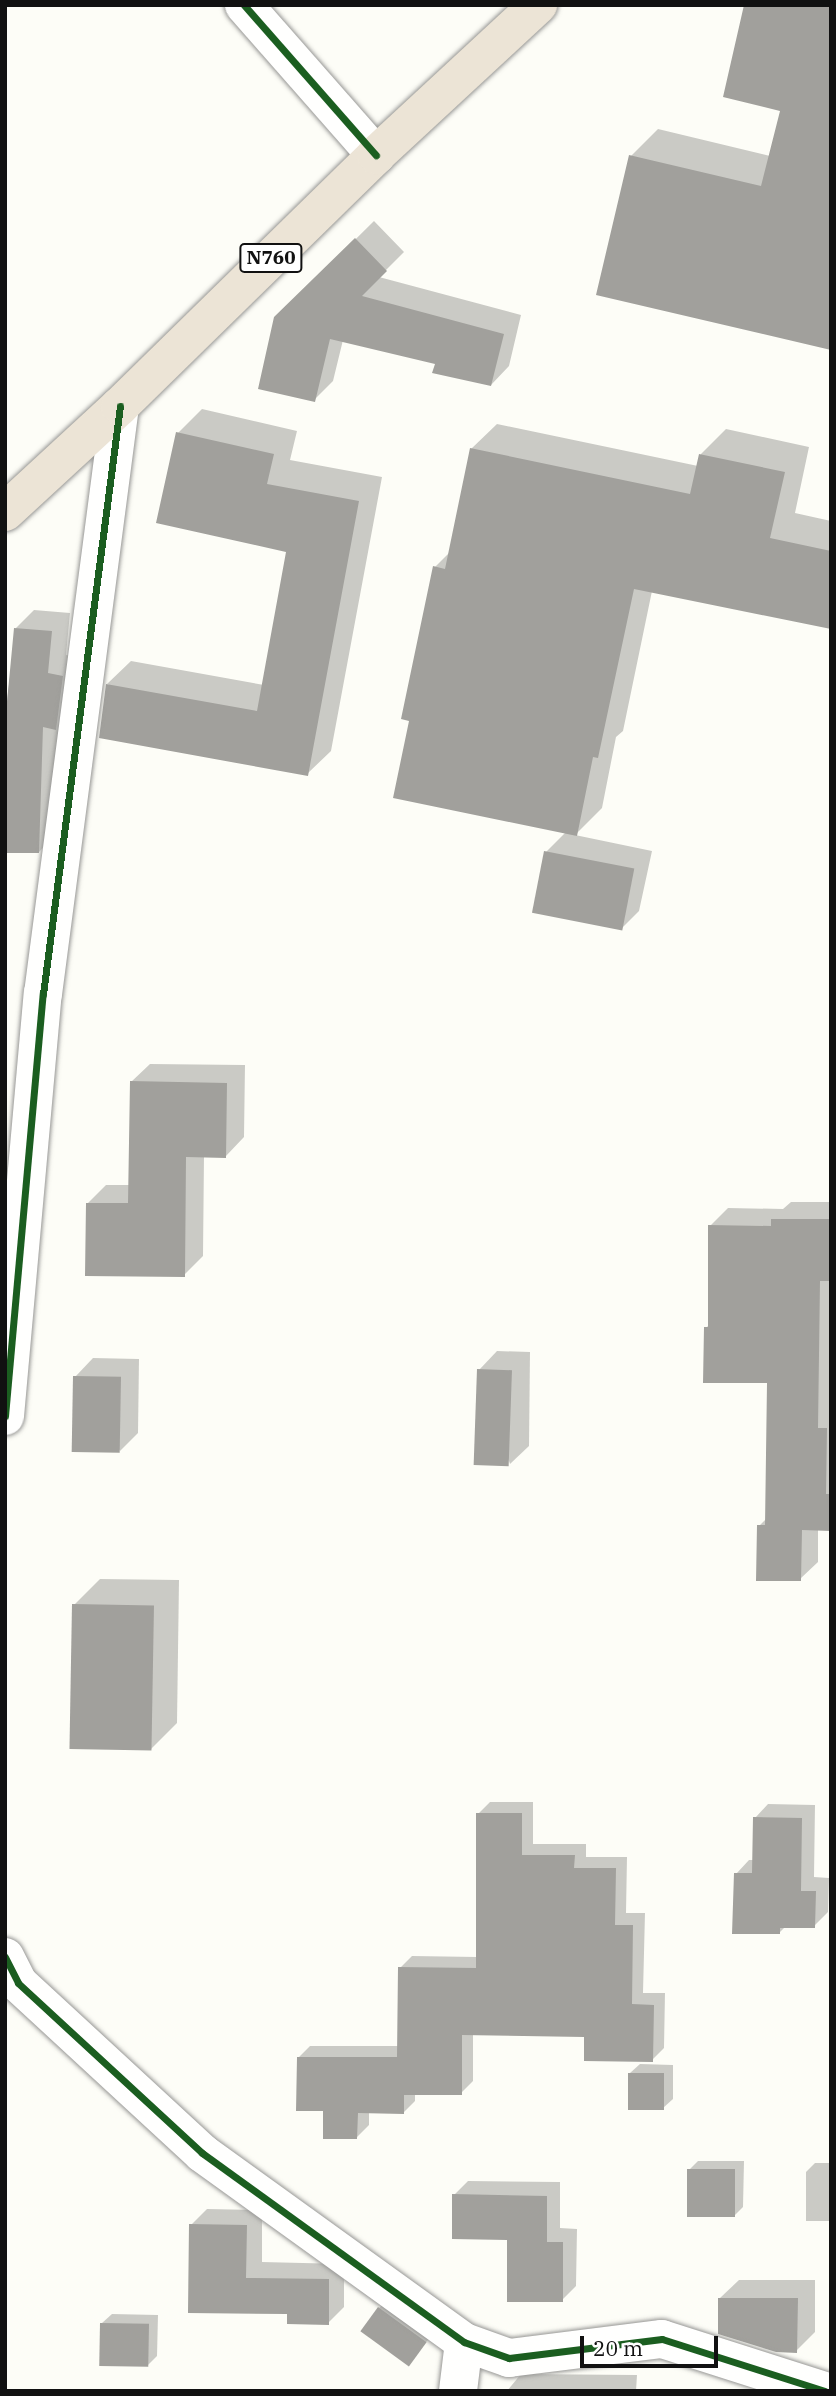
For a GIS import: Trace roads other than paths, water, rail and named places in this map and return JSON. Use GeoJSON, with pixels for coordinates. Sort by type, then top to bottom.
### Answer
{"type":"FeatureCollection","features":[{"type":"Feature","properties":{"kind":"highway","name":"N760"},"geometry":{"type":"LineString","coordinates":[[5,512],[120,406],[376,155],[537,5]]}},
{"type":"Feature","properties":{"kind":"street"},"geometry":{"type":"LineString","coordinates":[[244,5],[376,155]]}},
{"type":"Feature","properties":{"kind":"street"},"geometry":{"type":"LineString","coordinates":[[5,1416],[43,995],[120,406]]}},
{"type":"Feature","properties":{"kind":"street"},"geometry":{"type":"LineString","coordinates":[[5,1957],[18,1983],[202,2153],[464,2342],[509,2358],[662,2339],[825,2391]]}},
{"type":"Feature","properties":{"kind":"street"},"geometry":{"type":"LineString","coordinates":[[458,2391],[464,2342]]}}]}
